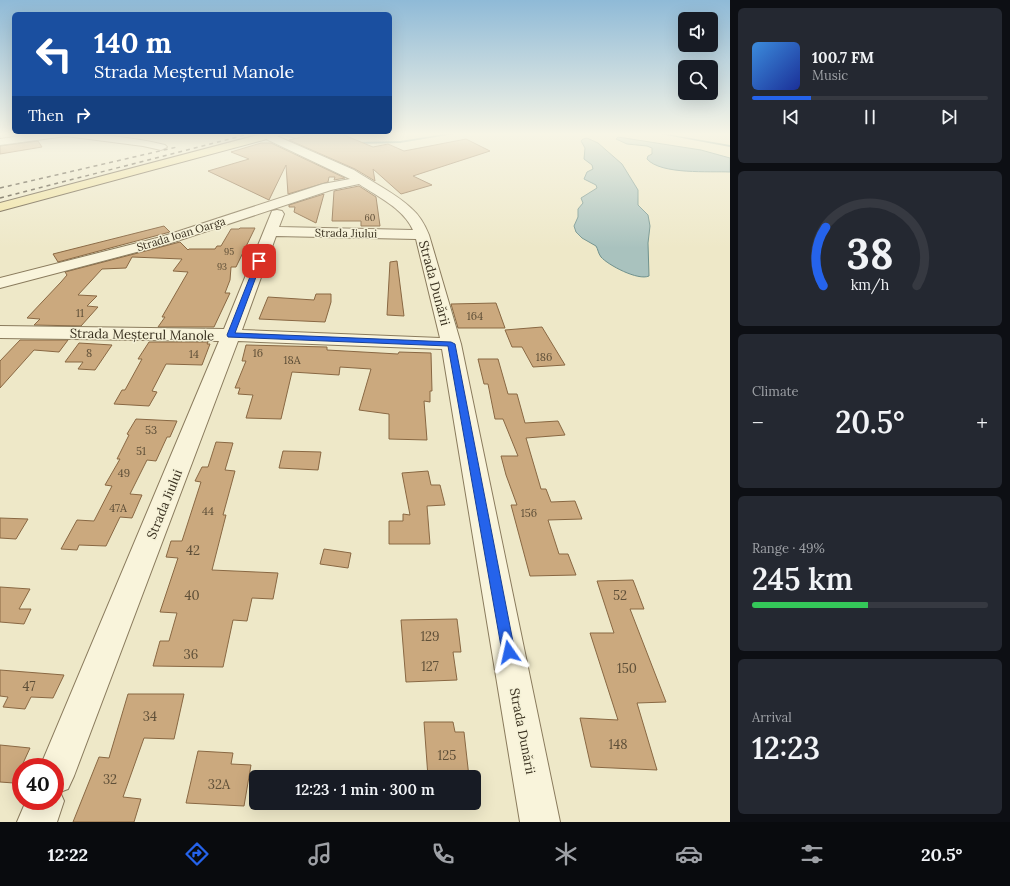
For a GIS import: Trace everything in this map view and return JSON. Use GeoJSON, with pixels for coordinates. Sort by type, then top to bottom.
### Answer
{"type":"FeatureCollection","features":[{"type":"Feature","properties":{"kind":"main road"},"geometry":{"type":"LineString","coordinates":[[0,207],[135,171]]}},
{"type":"Feature","properties":{"kind":"street","name":"Strada Dunării"},"geometry":{"type":"LineString","coordinates":[[347,171],[362,180],[407,211],[416,222],[422,235],[451,344],[540,822]]}},
{"type":"Feature","properties":{"kind":"street","name":"Strada Ioan Oarga"},"geometry":{"type":"LineString","coordinates":[[0,283],[166,240],[328,187],[362,180]]}},
{"type":"Feature","properties":{"kind":"street","name":"Strada Jiului"},"geometry":{"type":"LineString","coordinates":[[62,758],[231,335],[277,214]]}},
{"type":"Feature","properties":{"kind":"street","name":"Strada Jiului"},"geometry":{"type":"LineString","coordinates":[[270,231],[422,235]]}},
{"type":"Feature","properties":{"kind":"street","name":"Strada Meșterul Manole"},"geometry":{"type":"LineString","coordinates":[[0,332],[231,335],[451,344]]}},
{"type":"Feature","properties":{"kind":"street"},"geometry":{"type":"LineString","coordinates":[[37,822],[42,810]]}},
{"type":"Feature","properties":{"kind":"water"},"geometry":{"type":"Polygon","coordinates":[[[627,171],[638,190],[638,205],[648,215],[650,226],[648,243],[649,276],[644,277],[631,274],[610,264],[601,257],[596,246],[582,238],[576,232],[574,226],[578,217],[578,209],[583,203],[581,198],[597,188],[596,185],[584,179],[587,172],[627,171]]]}},
{"type":"Feature","properties":{"kind":"building"},"geometry":{"type":"Polygon","coordinates":[[[209,171],[283,171],[269,200],[209,171]]]}},
{"type":"Feature","properties":{"kind":"building"},"geometry":{"type":"Polygon","coordinates":[[[286,171],[331,171],[345,178],[334,180],[335,177],[329,177],[328,182],[288,194],[286,171]]]}},
{"type":"Feature","properties":{"kind":"building"},"geometry":{"type":"Polygon","coordinates":[[[359,171],[373,171],[375,181],[359,171]]]}},
{"type":"Feature","properties":{"kind":"building"},"geometry":{"type":"Polygon","coordinates":[[[376,171],[427,171],[413,176],[432,185],[401,194],[376,171]]]}},
{"type":"Feature","properties":{"kind":"building"},"geometry":{"type":"Polygon","coordinates":[[[359,186],[376,197],[380,226],[361,226],[361,221],[332,221],[334,191],[359,186]]]}},
{"type":"Feature","properties":{"kind":"building"},"geometry":{"type":"Polygon","coordinates":[[[324,194],[316,223],[294,212],[295,207],[289,207],[289,205],[324,194]]]}},
{"type":"Feature","properties":{"kind":"building"},"geometry":{"type":"Polygon","coordinates":[[[164,226],[170,232],[58,262],[53,254],[164,226]]]}},
{"type":"Feature","properties":{"kind":"building"},"geometry":{"type":"Polygon","coordinates":[[[255,228],[236,267],[231,267],[230,280],[225,293],[230,293],[214,327],[158,327],[165,317],[162,317],[188,272],[173,271],[182,259],[132,257],[126,268],[102,269],[78,295],[97,296],[87,306],[98,307],[81,326],[34,325],[40,319],[27,318],[67,275],[65,272],[180,242],[188,250],[215,249],[217,246],[221,246],[231,229],[255,228]]]}},
{"type":"Feature","properties":{"kind":"building"},"geometry":{"type":"Polygon","coordinates":[[[397,261],[404,316],[387,315],[390,262],[397,261]]]}},
{"type":"Feature","properties":{"kind":"building"},"geometry":{"type":"Polygon","coordinates":[[[316,294],[331,294],[331,302],[325,322],[259,319],[268,297],[314,300],[316,294]]]}},
{"type":"Feature","properties":{"kind":"building"},"geometry":{"type":"Polygon","coordinates":[[[496,303],[505,328],[458,328],[451,304],[496,303]]]}},
{"type":"Feature","properties":{"kind":"building"},"geometry":{"type":"Polygon","coordinates":[[[542,327],[565,365],[533,367],[522,347],[512,347],[505,330],[542,327]]]}},
{"type":"Feature","properties":{"kind":"building"},"geometry":{"type":"Polygon","coordinates":[[[20,340],[68,340],[59,352],[34,350],[0,388],[0,361],[20,340]]]}},
{"type":"Feature","properties":{"kind":"building"},"geometry":{"type":"Polygon","coordinates":[[[149,342],[208,342],[207,344],[210,344],[202,365],[166,364],[152,391],[157,392],[149,406],[114,404],[122,390],[125,390],[142,359],[138,359],[149,342]]]}},
{"type":"Feature","properties":{"kind":"building"},"geometry":{"type":"Polygon","coordinates":[[[79,343],[112,345],[95,370],[78,369],[83,362],[65,362],[79,343]]]}},
{"type":"Feature","properties":{"kind":"building"},"geometry":{"type":"Polygon","coordinates":[[[246,345],[327,347],[327,350],[398,354],[399,352],[431,353],[432,391],[430,391],[430,402],[424,401],[427,440],[389,439],[389,414],[359,410],[371,369],[340,367],[339,375],[292,372],[281,419],[246,418],[253,395],[238,394],[240,388],[235,388],[246,361],[242,361],[246,345]]]}},
{"type":"Feature","properties":{"kind":"building"},"geometry":{"type":"Polygon","coordinates":[[[478,359],[498,359],[508,394],[517,394],[525,423],[558,421],[565,435],[526,438],[541,489],[546,489],[551,502],[575,501],[582,519],[548,520],[559,554],[568,554],[576,575],[530,576],[511,505],[517,505],[501,456],[518,456],[503,419],[495,419],[488,384],[484,384],[478,359]]]}},
{"type":"Feature","properties":{"kind":"building"},"geometry":{"type":"Polygon","coordinates":[[[136,419],[177,421],[170,437],[167,437],[156,461],[147,460],[130,494],[142,495],[132,518],[120,517],[106,546],[79,545],[77,550],[61,549],[77,520],[94,521],[112,486],[105,485],[120,459],[117,459],[129,435],[127,434],[136,419]]]}},
{"type":"Feature","properties":{"kind":"building"},"geometry":{"type":"Polygon","coordinates":[[[216,442],[233,443],[225,470],[235,471],[223,515],[226,515],[212,570],[278,573],[273,599],[252,598],[247,621],[233,620],[223,667],[153,666],[160,641],[169,641],[177,613],[160,612],[178,558],[166,557],[171,541],[182,541],[201,482],[195,481],[202,467],[208,467],[216,442]]]}},
{"type":"Feature","properties":{"kind":"building"},"geometry":{"type":"Polygon","coordinates":[[[283,451],[321,452],[318,470],[279,468],[283,451]]]}},
{"type":"Feature","properties":{"kind":"building"},"geometry":{"type":"Polygon","coordinates":[[[428,471],[431,485],[440,485],[445,505],[427,506],[430,544],[389,544],[389,521],[403,521],[403,514],[410,515],[402,473],[428,471]]]}},
{"type":"Feature","properties":{"kind":"building"},"geometry":{"type":"Polygon","coordinates":[[[0,518],[28,519],[16,539],[0,538],[0,518]]]}},
{"type":"Feature","properties":{"kind":"building"},"geometry":{"type":"Polygon","coordinates":[[[324,549],[351,553],[348,568],[320,564],[324,549]]]}},
{"type":"Feature","properties":{"kind":"building"},"geometry":{"type":"Polygon","coordinates":[[[633,580],[644,609],[630,609],[666,702],[637,703],[657,770],[591,767],[580,718],[618,720],[590,633],[614,633],[597,581],[633,580]]]}},
{"type":"Feature","properties":{"kind":"building"},"geometry":{"type":"Polygon","coordinates":[[[0,587],[30,589],[19,609],[31,609],[24,624],[0,622],[0,587]]]}},
{"type":"Feature","properties":{"kind":"building"},"geometry":{"type":"Polygon","coordinates":[[[457,619],[461,652],[453,652],[457,680],[406,682],[401,620],[457,619]]]}},
{"type":"Feature","properties":{"kind":"building"},"geometry":{"type":"Polygon","coordinates":[[[0,670],[64,675],[53,698],[31,697],[25,709],[3,707],[8,697],[0,696],[0,670]]]}},
{"type":"Feature","properties":{"kind":"building"},"geometry":{"type":"Polygon","coordinates":[[[128,694],[184,694],[174,739],[144,738],[123,797],[141,799],[134,822],[73,822],[99,757],[109,758],[128,694]]]}},
{"type":"Feature","properties":{"kind":"building"},"geometry":{"type":"Polygon","coordinates":[[[424,722],[453,722],[455,732],[464,732],[468,770],[427,770],[424,722]]]}},
{"type":"Feature","properties":{"kind":"building"},"geometry":{"type":"Polygon","coordinates":[[[0,745],[30,748],[25,758],[12,758],[12,783],[0,782],[0,745]]]}},
{"type":"Feature","properties":{"kind":"building"},"geometry":{"type":"Polygon","coordinates":[[[198,751],[233,753],[231,764],[251,765],[244,806],[186,803],[198,751]]]}},
{"type":"Feature","properties":{"kind":"railway"},"geometry":{"type":"LineString","coordinates":[[0,188],[72,171]]}},
{"type":"Feature","properties":{"kind":"railway"},"geometry":{"type":"LineString","coordinates":[[0,198],[104,171]]}},
{"type":"Feature","properties":{"kind":"route"},"geometry":{"type":"LineString","coordinates":[[259,261],[231,335],[451,344],[509,652]]}}]}
